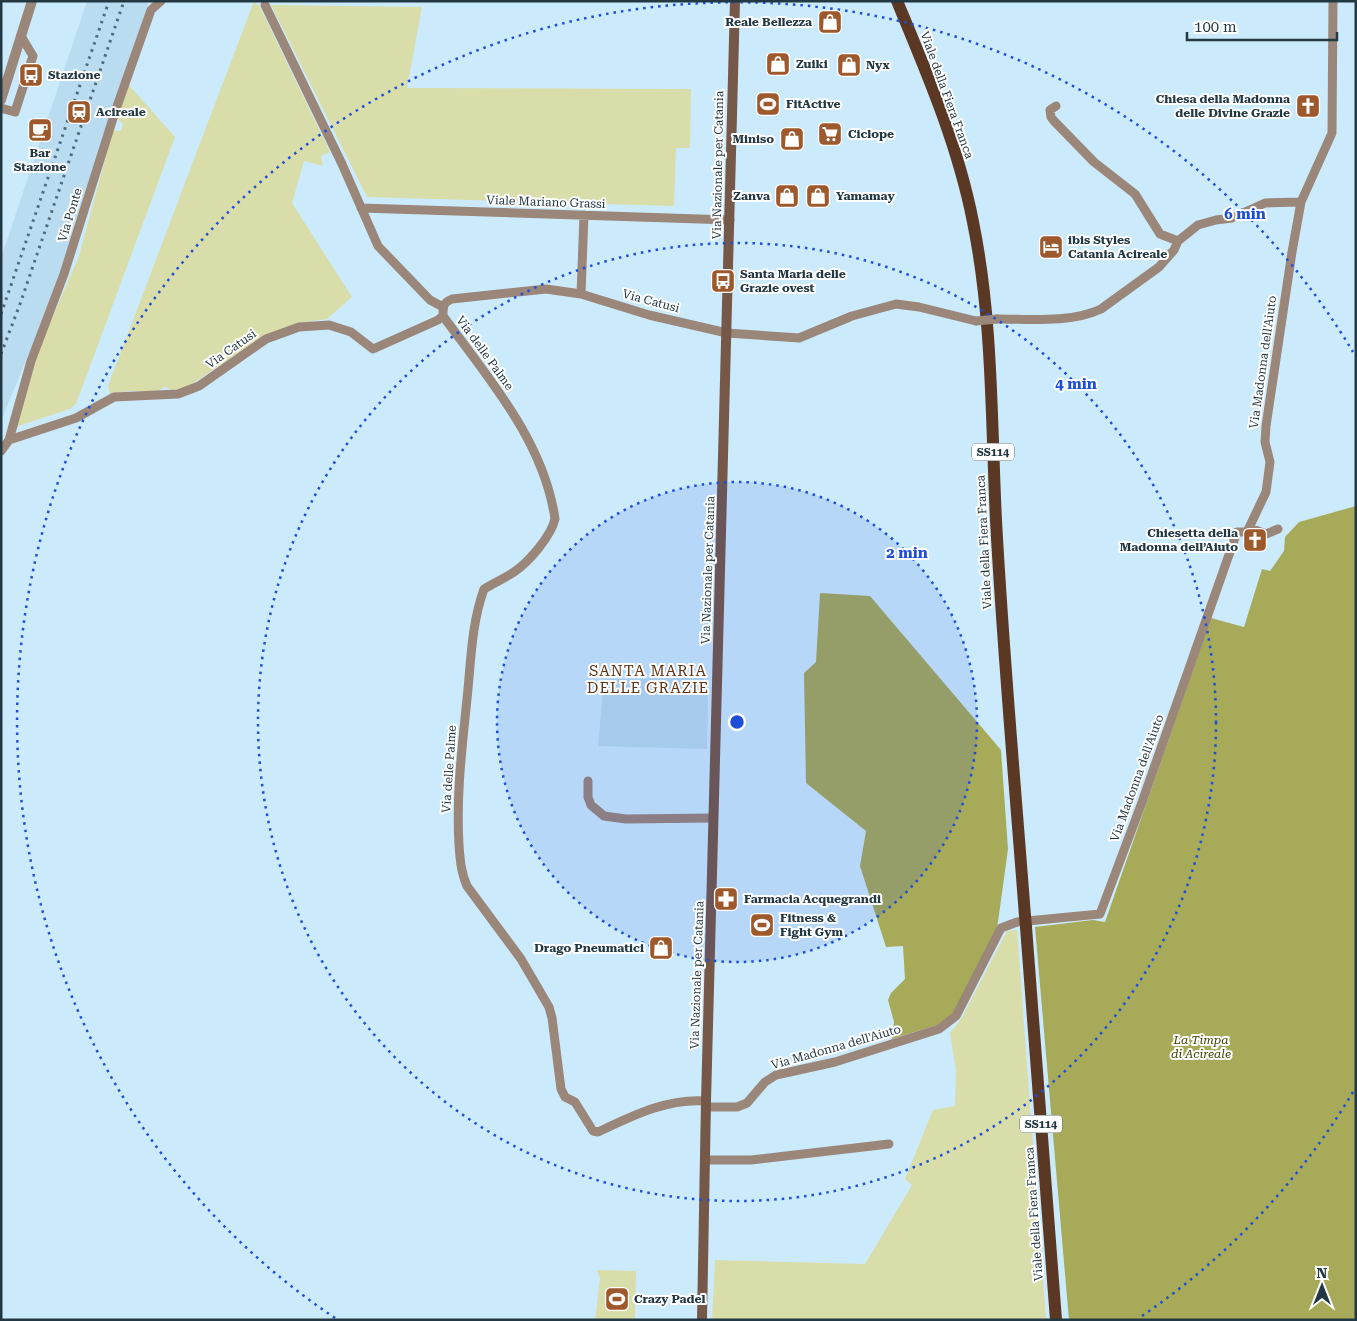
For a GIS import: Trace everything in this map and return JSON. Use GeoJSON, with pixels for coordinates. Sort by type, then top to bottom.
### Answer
{"type":"FeatureCollection","features":[{"type":"Feature","properties":{"kind":"main road","name":"Via Nazionale per Catania"},"geometry":{"type":"LineString","coordinates":[[702,1320],[734,1]]}},
{"type":"Feature","properties":{"kind":"main road","name":"Viale della Fiera Franca"},"geometry":{"type":"LineString","coordinates":[[897,1],[947,126],[973,220],[982,273],[990,363],[1001,612],[1056,1320]]}},
{"type":"Feature","properties":{"kind":"street"},"geometry":{"type":"LineString","coordinates":[[1,100],[32,1]]}},
{"type":"Feature","properties":{"kind":"street","name":"Via Ponte"},"geometry":{"type":"LineString","coordinates":[[9,440],[31,361],[64,274],[118,103],[151,10],[161,1]]}},
{"type":"Feature","properties":{"kind":"street","name":"Via Madonna dell'Aiuto"},"geometry":{"type":"LineString","coordinates":[[706,1104],[737,1107],[747,1103],[765,1082],[776,1075],[835,1062],[940,1029],[956,1016],[1001,928],[1017,922],[1100,914],[1141,805],[1238,532],[1247,532],[1250,528],[1266,492],[1270,462],[1265,442],[1266,426],[1301,202],[1332,133],[1333,1]]}},
{"type":"Feature","properties":{"kind":"street"},"geometry":{"type":"LineString","coordinates":[[265,4],[342,164],[378,246],[443,311]]}},
{"type":"Feature","properties":{"kind":"street"},"geometry":{"type":"LineString","coordinates":[[1,108],[14,112],[33,56],[21,36]]}},
{"type":"Feature","properties":{"kind":"street"},"geometry":{"type":"LineString","coordinates":[[1056,106],[1050,110],[1051,117],[1094,162],[1135,194],[1160,234],[1178,241]]}},
{"type":"Feature","properties":{"kind":"street","name":"Via Catusi"},"geometry":{"type":"LineString","coordinates":[[9,440],[76,418],[114,398],[178,394],[199,386],[266,339],[299,327],[329,325],[351,332],[373,349],[438,320],[445,302],[452,299],[546,289],[581,294],[649,315],[727,333],[799,338],[852,316],[896,304],[976,320],[1079,317],[1101,309],[1159,267],[1174,250],[1178,241],[1198,225],[1232,218],[1265,204],[1301,202]]}},
{"type":"Feature","properties":{"kind":"street","name":"Viale Mariano Grassi"},"geometry":{"type":"LineString","coordinates":[[361,208],[730,220]]}},
{"type":"Feature","properties":{"kind":"street"},"geometry":{"type":"LineString","coordinates":[[581,294],[584,215]]}},
{"type":"Feature","properties":{"kind":"street","name":"Via delle Palme"},"geometry":{"type":"LineString","coordinates":[[443,311],[524,431],[544,471],[555,520],[554,526],[533,555],[515,571],[484,590],[481,597],[472,639],[460,762],[458,820],[463,877],[467,886],[521,959],[549,1007],[552,1018],[560,1089],[565,1097],[575,1102],[593,1131],[598,1132],[644,1111],[673,1103],[697,1100],[706,1104]]}},
{"type":"Feature","properties":{"kind":"street"},"geometry":{"type":"LineString","coordinates":[[1,451],[9,440]]}},
{"type":"Feature","properties":{"kind":"street"},"geometry":{"type":"LineString","coordinates":[[1250,528],[1266,534],[1278,529]]}},
{"type":"Feature","properties":{"kind":"street"},"geometry":{"type":"LineString","coordinates":[[588,781],[588,797],[592,805],[604,816],[626,819],[713,818]]}},
{"type":"Feature","properties":{"kind":"street"},"geometry":{"type":"LineString","coordinates":[[705,1160],[751,1160],[888,1144]]}},
{"type":"Feature","properties":{"kind":"shaded area"},"geometry":{"type":"Polygon","coordinates":[[[87,1],[149,1],[111,113],[62,273],[1,421],[1,258],[87,1]]]}},
{"type":"Feature","properties":{"kind":"shaded area"},"geometry":{"type":"Polygon","coordinates":[[[705,671],[704,674],[708,673],[708,676],[704,676],[704,683],[708,683],[707,749],[598,746],[604,679],[640,679],[677,676],[705,671]]]}},
{"type":"Feature","properties":{"kind":"green space"},"geometry":{"type":"Polygon","coordinates":[[[254,1],[260,7],[330,152],[321,156],[323,166],[304,161],[292,203],[352,297],[327,319],[297,323],[264,336],[186,388],[171,390],[165,387],[158,391],[129,391],[110,394],[108,386],[254,1]]]}},
{"type":"Feature","properties":{"kind":"green space"},"geometry":{"type":"Polygon","coordinates":[[[271,5],[422,7],[407,88],[691,89],[690,148],[676,148],[674,206],[367,197],[271,5]]]}},
{"type":"Feature","properties":{"kind":"green space"},"geometry":{"type":"Polygon","coordinates":[[[127,83],[175,137],[76,404],[70,409],[15,427],[33,362],[79,256],[113,130],[121,131],[123,124],[116,117],[127,83]]]}},
{"type":"Feature","properties":{"kind":"green space","name":"La Timpa di Acireale"},"geometry":{"type":"Polygon","coordinates":[[[1356,506],[1356,1320],[1069,1320],[1035,927],[1093,920],[1105,922],[1211,618],[1244,627],[1262,569],[1270,571],[1284,551],[1285,537],[1299,522],[1356,506]]]}},
{"type":"Feature","properties":{"kind":"green space"},"geometry":{"type":"Polygon","coordinates":[[[820,593],[870,596],[1001,750],[1008,849],[996,930],[954,1013],[937,1025],[892,1039],[894,1022],[888,1000],[891,993],[905,979],[903,946],[886,947],[860,866],[866,831],[806,783],[804,673],[816,662],[820,593]]]}},
{"type":"Feature","properties":{"kind":"green space"},"geometry":{"type":"Polygon","coordinates":[[[1017,930],[1046,1320],[712,1320],[715,1260],[865,1264],[912,1185],[905,1179],[933,1110],[955,1106],[956,1070],[950,1033],[961,1019],[1007,931],[1017,930]]]}},
{"type":"Feature","properties":{"kind":"green space","name":"Crazy Padel"},"geometry":{"type":"Polygon","coordinates":[[[597,1270],[636,1271],[635,1320],[595,1320],[600,1278],[597,1270]]]}},
{"type":"Feature","properties":{"kind":"railway"},"geometry":{"type":"LineString","coordinates":[[1,314],[109,1]]}},
{"type":"Feature","properties":{"kind":"railway"},"geometry":{"type":"LineString","coordinates":[[1,354],[124,1]]}},
{"type":"Feature","properties":{"kind":"place","name":"Reale Bellezza"},"geometry":{"type":"Point","coordinates":[830,22]}},
{"type":"Feature","properties":{"kind":"place","name":"Zuiki"},"geometry":{"type":"Point","coordinates":[778,64]}},
{"type":"Feature","properties":{"kind":"place","name":"Nyx"},"geometry":{"type":"Point","coordinates":[849,65]}},
{"type":"Feature","properties":{"kind":"place","name":"Stazione"},"geometry":{"type":"Point","coordinates":[31,75]}},
{"type":"Feature","properties":{"kind":"place","name":"FitActive"},"geometry":{"type":"Point","coordinates":[768,104]}},
{"type":"Feature","properties":{"kind":"place","name":"Chiesa della Madonna delle Divine Grazie"},"geometry":{"type":"Point","coordinates":[1308,106]}},
{"type":"Feature","properties":{"kind":"place","name":"Acireale"},"geometry":{"type":"Point","coordinates":[79,112]}},
{"type":"Feature","properties":{"kind":"place","name":"Bar Stazione"},"geometry":{"type":"Point","coordinates":[40,130]}},
{"type":"Feature","properties":{"kind":"place","name":"Ciclope"},"geometry":{"type":"Point","coordinates":[830,134]}},
{"type":"Feature","properties":{"kind":"place","name":"Miniso"},"geometry":{"type":"Point","coordinates":[792,139]}},
{"type":"Feature","properties":{"kind":"place","name":"Zanva"},"geometry":{"type":"Point","coordinates":[787,196]}},
{"type":"Feature","properties":{"kind":"place","name":"Yamamay"},"geometry":{"type":"Point","coordinates":[818,196]}},
{"type":"Feature","properties":{"kind":"place","name":"ibis Styles Catania Acireale"},"geometry":{"type":"Point","coordinates":[1051,247]}},
{"type":"Feature","properties":{"kind":"place","name":"Santa Maria delle Grazie ovest"},"geometry":{"type":"Point","coordinates":[723,281]}},
{"type":"Feature","properties":{"kind":"place","name":"Chiesetta della Madonna dell’Aiuto"},"geometry":{"type":"Point","coordinates":[1255,540]}},
{"type":"Feature","properties":{"kind":"place","name":"Farmacia Acquegrandi"},"geometry":{"type":"Point","coordinates":[726,899]}},
{"type":"Feature","properties":{"kind":"place","name":"Fitness & Fight Gym"},"geometry":{"type":"Point","coordinates":[762,925]}},
{"type":"Feature","properties":{"kind":"place","name":"Drago Pneumatici"},"geometry":{"type":"Point","coordinates":[661,948]}},
{"type":"Feature","properties":{"kind":"place","name":"Crazy Padel"},"geometry":{"type":"Point","coordinates":[617,1299]}},
{"type":"Feature","properties":{"kind":"district","name":"SANTA MARIA DELLE GRAZIE"},"geometry":{"type":"Point","coordinates":[648,680]}}]}
